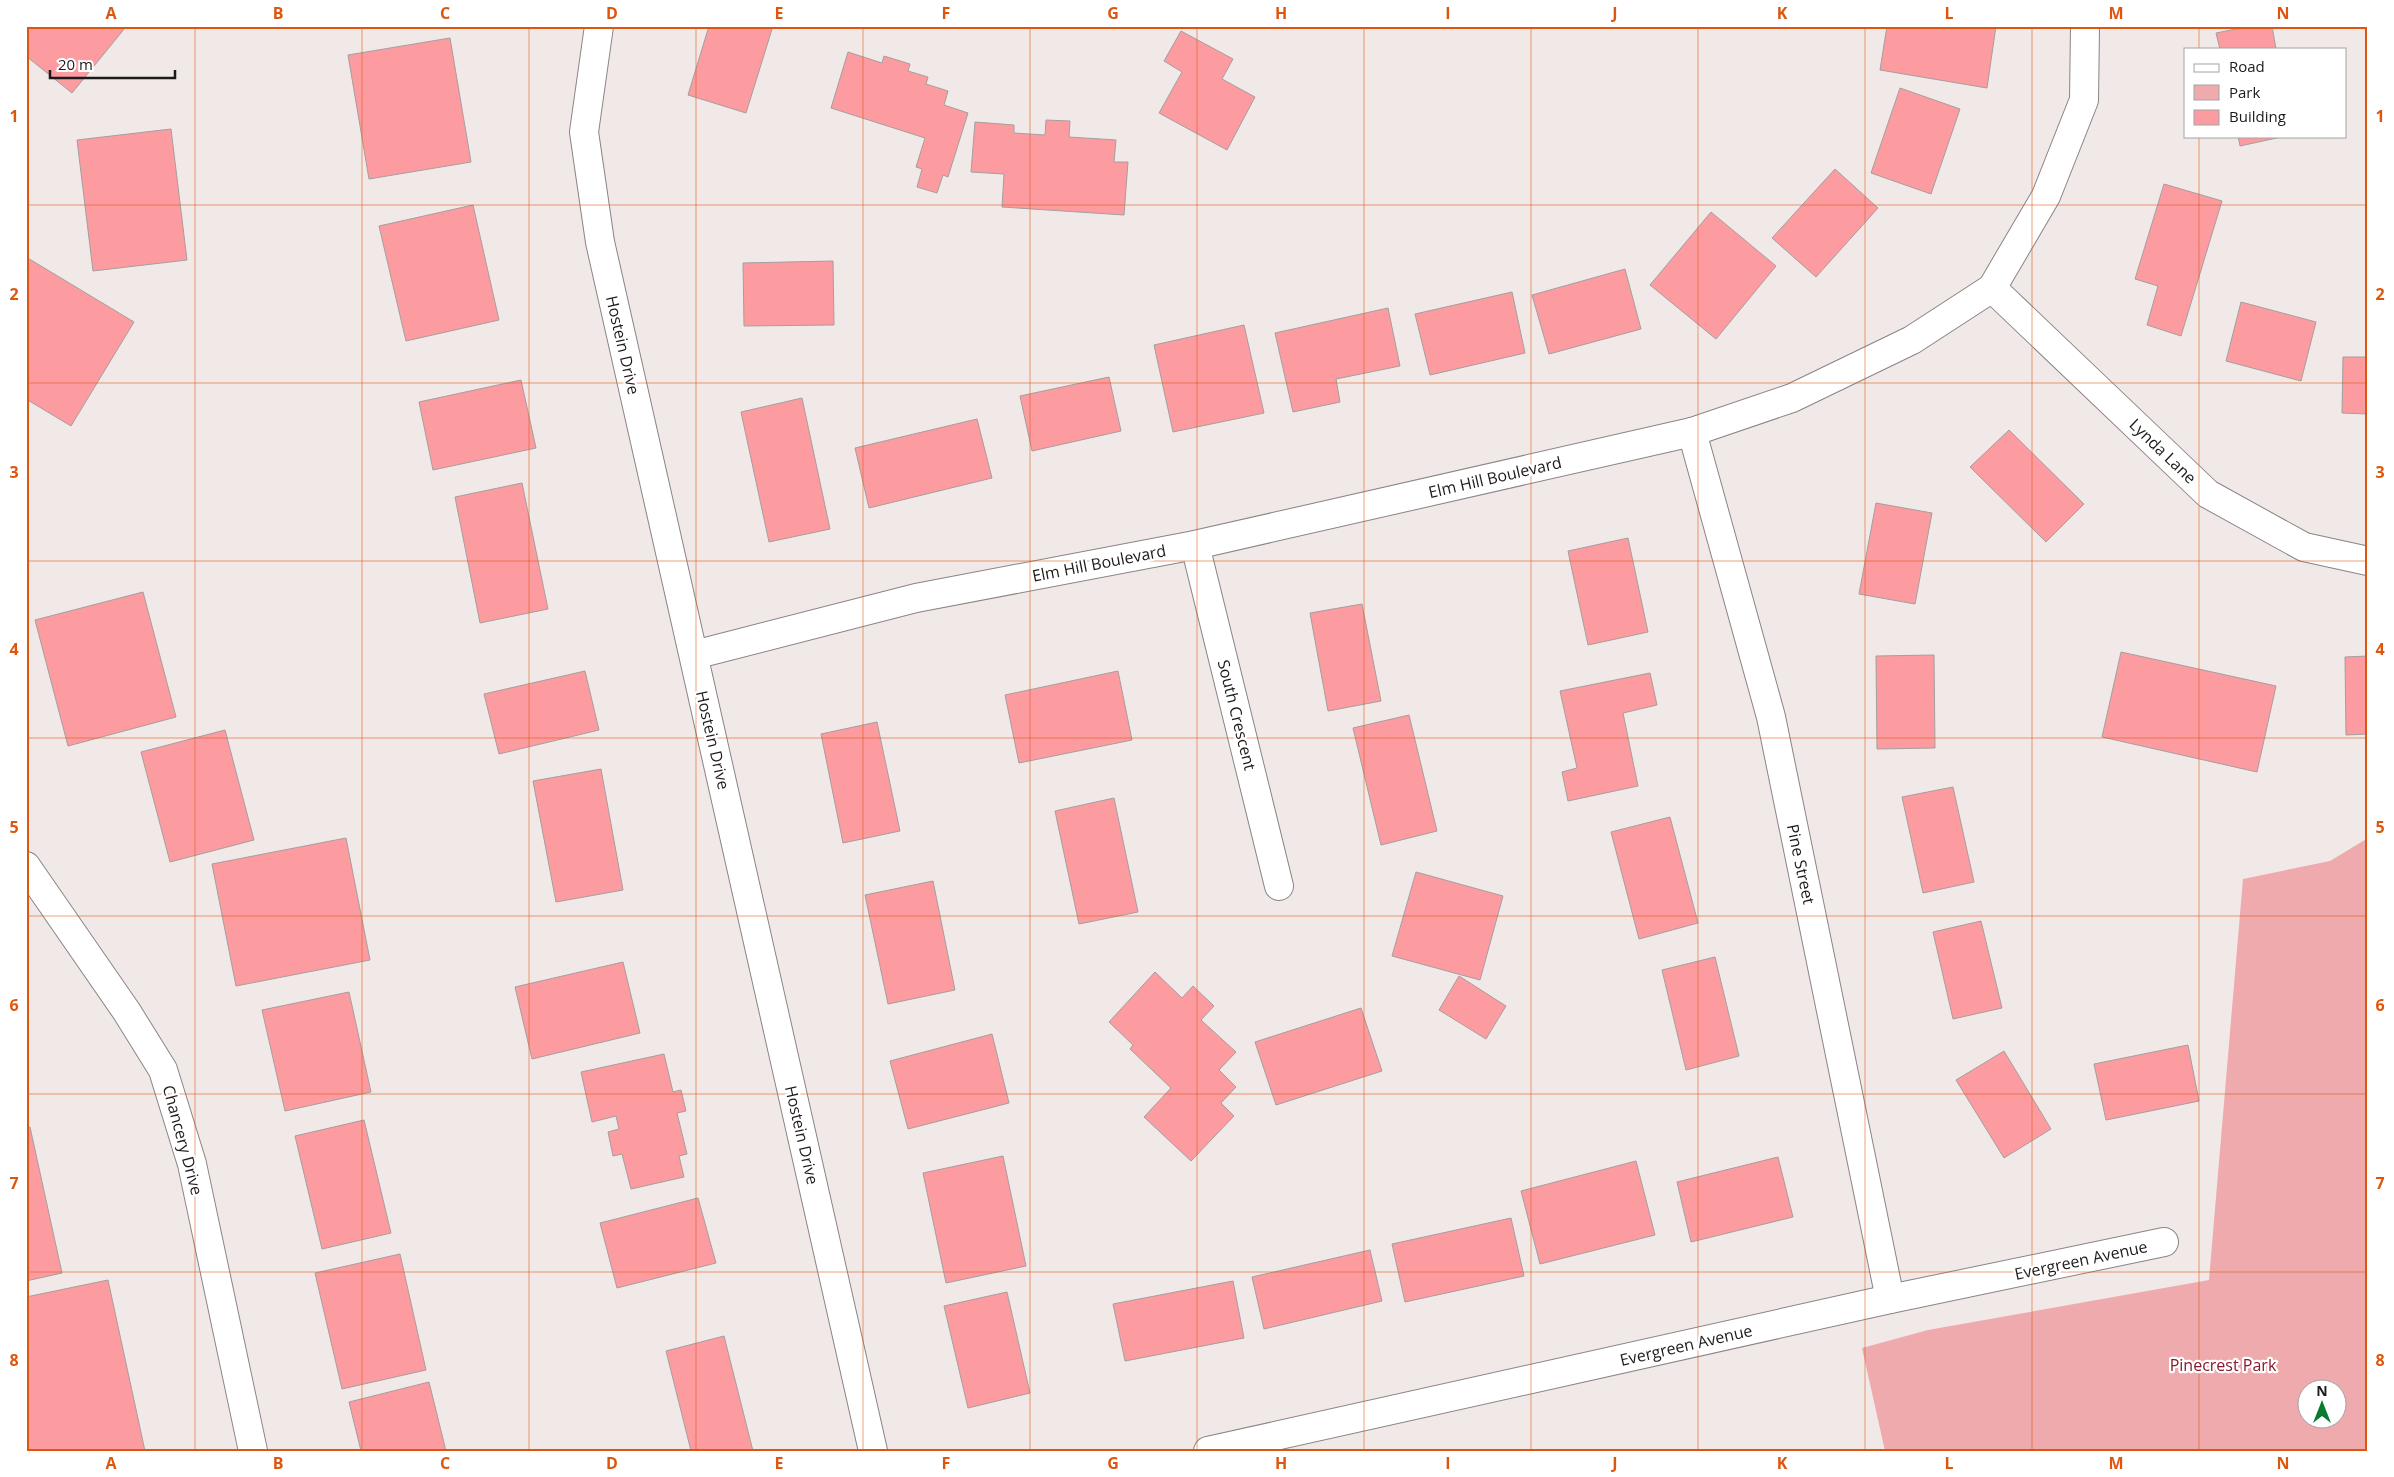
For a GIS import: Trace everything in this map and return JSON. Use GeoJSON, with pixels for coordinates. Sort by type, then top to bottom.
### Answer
{"type":"FeatureCollection","features":[{"type":"Feature","properties":{"kind":"street","name":"Hostein Drive"},"geometry":{"type":"LineString","coordinates":[[599,26],[584,132],[600,242],[873,1451]]}},
{"type":"Feature","properties":{"kind":"street","name":"Elm Hill Boulevard"},"geometry":{"type":"LineString","coordinates":[[694,655],[916,598],[1195,544],[1692,432],[1792,398],[1903,345],[1992,288],[2046,196],[2084,100],[2085,26]]}},
{"type":"Feature","properties":{"kind":"street","name":"Lynda Lane"},"geometry":{"type":"LineString","coordinates":[[1992,288],[2208,494],[2304,547],[2368,560]]}},
{"type":"Feature","properties":{"kind":"street","name":"Pine Street"},"geometry":{"type":"LineString","coordinates":[[1692,432],[1771,716],[1890,1299]]}},
{"type":"Feature","properties":{"kind":"street","name":"South Crescent"},"geometry":{"type":"LineString","coordinates":[[1195,544],[1279,886]]}},
{"type":"Feature","properties":{"kind":"street","name":"Chancery Drive"},"geometry":{"type":"LineString","coordinates":[[26,866],[127,1012],[163,1070],[192,1164],[254,1451]]}},
{"type":"Feature","properties":{"kind":"street","name":"Evergreen Avenue"},"geometry":{"type":"LineString","coordinates":[[1208,1451],[1890,1299],[2164,1242]]}},
{"type":"Feature","properties":{"kind":"green space","name":"Pinecrest Park"},"geometry":{"type":"Polygon","coordinates":[[[2368,838],[2368,1451],[1885,1451],[1862,1348],[1928,1330],[2209,1280],[2243,879],[2330,861],[2368,838]]]}},
{"type":"Feature","properties":{"kind":"building"},"geometry":{"type":"Polygon","coordinates":[[[26,26],[123,26],[125,28],[72,93],[26,56],[26,26]]]}},
{"type":"Feature","properties":{"kind":"building"},"geometry":{"type":"Polygon","coordinates":[[[709,26],[773,26],[746,113],[688,95],[709,26]]]}},
{"type":"Feature","properties":{"kind":"building"},"geometry":{"type":"Polygon","coordinates":[[[1887,26],[1996,26],[1987,88],[1880,70],[1887,26]]]}},
{"type":"Feature","properties":{"kind":"building"},"geometry":{"type":"Polygon","coordinates":[[[2251,26],[2272,26],[2276,48],[2220,48],[2216,33],[2251,26]]]}},
{"type":"Feature","properties":{"kind":"building"},"geometry":{"type":"Polygon","coordinates":[[[1181,31],[1233,59],[1222,79],[1255,97],[1227,150],[1159,113],[1182,72],[1164,61],[1181,31]]]}},
{"type":"Feature","properties":{"kind":"building"},"geometry":{"type":"Polygon","coordinates":[[[450,38],[471,162],[369,179],[348,55],[450,38]]]}},
{"type":"Feature","properties":{"kind":"building"},"geometry":{"type":"Polygon","coordinates":[[[848,52],[882,63],[884,56],[910,64],[908,71],[928,77],[926,84],[948,91],[944,105],[968,113],[948,177],[943,175],[937,193],[917,187],[922,169],[916,167],[925,138],[831,108],[848,52]]]}},
{"type":"Feature","properties":{"kind":"building"},"geometry":{"type":"Polygon","coordinates":[[[1900,88],[1960,109],[1931,194],[1871,173],[1900,88]]]}},
{"type":"Feature","properties":{"kind":"building"},"geometry":{"type":"Polygon","coordinates":[[[1046,120],[1070,121],[1069,137],[1116,140],[1114,162],[1128,162],[1124,215],[1002,207],[1004,174],[971,172],[975,122],[1014,125],[1014,133],[1045,135],[1046,120]]]}},
{"type":"Feature","properties":{"kind":"building"},"geometry":{"type":"Polygon","coordinates":[[[171,129],[187,260],[93,271],[77,140],[171,129]]]}},
{"type":"Feature","properties":{"kind":"building"},"geometry":{"type":"Polygon","coordinates":[[[2238,138],[2277,138],[2240,146],[2238,138]]]}},
{"type":"Feature","properties":{"kind":"building"},"geometry":{"type":"Polygon","coordinates":[[[1835,169],[1878,208],[1816,277],[1772,238],[1835,169]]]}},
{"type":"Feature","properties":{"kind":"building"},"geometry":{"type":"Polygon","coordinates":[[[2164,184],[2222,201],[2181,336],[2147,325],[2158,286],[2135,279],[2164,184]]]}},
{"type":"Feature","properties":{"kind":"building"},"geometry":{"type":"Polygon","coordinates":[[[473,205],[499,320],[406,341],[379,226],[473,205]]]}},
{"type":"Feature","properties":{"kind":"building"},"geometry":{"type":"Polygon","coordinates":[[[1711,212],[1776,266],[1716,339],[1650,285],[1711,212]]]}},
{"type":"Feature","properties":{"kind":"building"},"geometry":{"type":"Polygon","coordinates":[[[26,257],[134,322],[71,426],[26,399],[26,257]]]}},
{"type":"Feature","properties":{"kind":"building"},"geometry":{"type":"Polygon","coordinates":[[[833,261],[834,325],[744,326],[743,263],[833,261]]]}},
{"type":"Feature","properties":{"kind":"building"},"geometry":{"type":"Polygon","coordinates":[[[1625,269],[1641,329],[1549,354],[1532,295],[1625,269]]]}},
{"type":"Feature","properties":{"kind":"building"},"geometry":{"type":"Polygon","coordinates":[[[1512,292],[1525,353],[1430,375],[1415,314],[1512,292]]]}},
{"type":"Feature","properties":{"kind":"building"},"geometry":{"type":"Polygon","coordinates":[[[2241,302],[2316,322],[2301,381],[2226,361],[2241,302]]]}},
{"type":"Feature","properties":{"kind":"building"},"geometry":{"type":"Polygon","coordinates":[[[1388,308],[1400,366],[1336,379],[1340,402],[1293,412],[1275,333],[1388,308]]]}},
{"type":"Feature","properties":{"kind":"building"},"geometry":{"type":"Polygon","coordinates":[[[1244,325],[1264,413],[1173,432],[1154,345],[1244,325]]]}},
{"type":"Feature","properties":{"kind":"building"},"geometry":{"type":"Polygon","coordinates":[[[2343,357],[2368,357],[2368,414],[2342,413],[2343,357]]]}},
{"type":"Feature","properties":{"kind":"building"},"geometry":{"type":"Polygon","coordinates":[[[1109,377],[1121,431],[1032,451],[1020,396],[1109,377]]]}},
{"type":"Feature","properties":{"kind":"building"},"geometry":{"type":"Polygon","coordinates":[[[521,380],[536,448],[433,470],[419,402],[521,380]]]}},
{"type":"Feature","properties":{"kind":"building"},"geometry":{"type":"Polygon","coordinates":[[[802,398],[830,529],[769,542],[741,412],[802,398]]]}},
{"type":"Feature","properties":{"kind":"building"},"geometry":{"type":"Polygon","coordinates":[[[977,419],[992,478],[869,508],[855,448],[977,419]]]}},
{"type":"Feature","properties":{"kind":"building"},"geometry":{"type":"Polygon","coordinates":[[[2009,430],[2084,504],[2046,542],[1970,467],[2009,430]]]}},
{"type":"Feature","properties":{"kind":"building"},"geometry":{"type":"Polygon","coordinates":[[[522,483],[548,609],[480,623],[455,497],[522,483]]]}},
{"type":"Feature","properties":{"kind":"building"},"geometry":{"type":"Polygon","coordinates":[[[1876,503],[1932,513],[1915,604],[1859,594],[1876,503]]]}},
{"type":"Feature","properties":{"kind":"building"},"geometry":{"type":"Polygon","coordinates":[[[1628,538],[1648,632],[1588,645],[1568,551],[1628,538]]]}},
{"type":"Feature","properties":{"kind":"building"},"geometry":{"type":"Polygon","coordinates":[[[143,592],[176,717],[68,746],[35,620],[143,592]]]}},
{"type":"Feature","properties":{"kind":"building"},"geometry":{"type":"Polygon","coordinates":[[[1362,604],[1381,701],[1328,711],[1310,613],[1362,604]]]}},
{"type":"Feature","properties":{"kind":"building"},"geometry":{"type":"Polygon","coordinates":[[[2121,652],[2276,686],[2257,772],[2102,737],[2121,652]]]}},
{"type":"Feature","properties":{"kind":"building"},"geometry":{"type":"Polygon","coordinates":[[[1934,655],[1935,748],[1877,749],[1876,656],[1934,655]]]}},
{"type":"Feature","properties":{"kind":"building"},"geometry":{"type":"Polygon","coordinates":[[[2368,656],[2368,734],[2346,735],[2345,657],[2368,656]]]}},
{"type":"Feature","properties":{"kind":"building"},"geometry":{"type":"Polygon","coordinates":[[[585,671],[599,730],[499,754],[484,694],[585,671]]]}},
{"type":"Feature","properties":{"kind":"building"},"geometry":{"type":"Polygon","coordinates":[[[1118,671],[1132,740],[1019,763],[1005,695],[1118,671]]]}},
{"type":"Feature","properties":{"kind":"building"},"geometry":{"type":"Polygon","coordinates":[[[1650,673],[1657,705],[1623,713],[1638,786],[1568,801],[1562,772],[1577,768],[1560,691],[1650,673]]]}},
{"type":"Feature","properties":{"kind":"building"},"geometry":{"type":"Polygon","coordinates":[[[1409,715],[1437,831],[1381,845],[1353,728],[1409,715]]]}},
{"type":"Feature","properties":{"kind":"building"},"geometry":{"type":"Polygon","coordinates":[[[877,722],[900,831],[843,843],[821,734],[877,722]]]}},
{"type":"Feature","properties":{"kind":"building"},"geometry":{"type":"Polygon","coordinates":[[[225,730],[254,840],[170,862],[141,752],[225,730]]]}},
{"type":"Feature","properties":{"kind":"building"},"geometry":{"type":"Polygon","coordinates":[[[601,769],[623,890],[556,902],[533,781],[601,769]]]}},
{"type":"Feature","properties":{"kind":"building"},"geometry":{"type":"Polygon","coordinates":[[[1953,787],[1974,882],[1923,893],[1902,797],[1953,787]]]}},
{"type":"Feature","properties":{"kind":"building"},"geometry":{"type":"Polygon","coordinates":[[[1114,798],[1138,912],[1079,924],[1055,811],[1114,798]]]}},
{"type":"Feature","properties":{"kind":"building"},"geometry":{"type":"Polygon","coordinates":[[[1670,817],[1698,923],[1639,939],[1611,832],[1670,817]]]}},
{"type":"Feature","properties":{"kind":"building"},"geometry":{"type":"Polygon","coordinates":[[[346,838],[370,960],[236,986],[212,864],[346,838]]]}},
{"type":"Feature","properties":{"kind":"building"},"geometry":{"type":"Polygon","coordinates":[[[1416,872],[1503,896],[1480,980],[1392,956],[1416,872]]]}},
{"type":"Feature","properties":{"kind":"building"},"geometry":{"type":"Polygon","coordinates":[[[933,881],[955,990],[888,1004],[865,895],[933,881]]]}},
{"type":"Feature","properties":{"kind":"building"},"geometry":{"type":"Polygon","coordinates":[[[1981,921],[2002,1008],[1953,1019],[1933,932],[1981,921]]]}},
{"type":"Feature","properties":{"kind":"building"},"geometry":{"type":"Polygon","coordinates":[[[1715,957],[1739,1056],[1686,1070],[1662,970],[1715,957]]]}},
{"type":"Feature","properties":{"kind":"building"},"geometry":{"type":"Polygon","coordinates":[[[623,962],[640,1033],[532,1059],[515,987],[623,962]]]}},
{"type":"Feature","properties":{"kind":"building"},"geometry":{"type":"Polygon","coordinates":[[[1155,972],[1182,998],[1193,986],[1214,1006],[1201,1020],[1236,1052],[1219,1070],[1236,1087],[1221,1103],[1234,1116],[1191,1161],[1144,1117],[1171,1088],[1130,1049],[1133,1045],[1109,1022],[1155,972]]]}},
{"type":"Feature","properties":{"kind":"building"},"geometry":{"type":"Polygon","coordinates":[[[1459,976],[1506,1006],[1486,1039],[1439,1010],[1459,976]]]}},
{"type":"Feature","properties":{"kind":"building"},"geometry":{"type":"Polygon","coordinates":[[[349,992],[371,1092],[285,1111],[262,1010],[349,992]]]}},
{"type":"Feature","properties":{"kind":"building"},"geometry":{"type":"Polygon","coordinates":[[[1361,1008],[1382,1071],[1276,1105],[1255,1042],[1361,1008]]]}},
{"type":"Feature","properties":{"kind":"building"},"geometry":{"type":"Polygon","coordinates":[[[992,1034],[1009,1103],[908,1129],[890,1061],[992,1034]]]}},
{"type":"Feature","properties":{"kind":"building"},"geometry":{"type":"Polygon","coordinates":[[[2188,1045],[2199,1101],[2106,1120],[2094,1064],[2188,1045]]]}},
{"type":"Feature","properties":{"kind":"building"},"geometry":{"type":"Polygon","coordinates":[[[2004,1051],[2051,1129],[2004,1158],[1956,1080],[2004,1051]]]}},
{"type":"Feature","properties":{"kind":"building"},"geometry":{"type":"Polygon","coordinates":[[[664,1054],[673,1092],[681,1090],[686,1111],[677,1113],[687,1154],[679,1156],[684,1177],[631,1189],[622,1154],[613,1156],[608,1132],[619,1129],[616,1116],[592,1122],[581,1072],[664,1054]]]}},
{"type":"Feature","properties":{"kind":"building"},"geometry":{"type":"Polygon","coordinates":[[[364,1120],[391,1233],[322,1249],[295,1136],[364,1120]]]}},
{"type":"Feature","properties":{"kind":"building"},"geometry":{"type":"Polygon","coordinates":[[[30,1127],[62,1273],[26,1281],[26,1128],[30,1127]]]}},
{"type":"Feature","properties":{"kind":"building"},"geometry":{"type":"Polygon","coordinates":[[[1003,1156],[1026,1266],[946,1283],[923,1173],[1003,1156]]]}},
{"type":"Feature","properties":{"kind":"building"},"geometry":{"type":"Polygon","coordinates":[[[1778,1157],[1793,1217],[1691,1242],[1677,1182],[1778,1157]]]}},
{"type":"Feature","properties":{"kind":"building"},"geometry":{"type":"Polygon","coordinates":[[[1636,1161],[1655,1235],[1540,1264],[1521,1191],[1636,1161]]]}},
{"type":"Feature","properties":{"kind":"building"},"geometry":{"type":"Polygon","coordinates":[[[698,1198],[716,1263],[617,1288],[600,1223],[698,1198]]]}},
{"type":"Feature","properties":{"kind":"building"},"geometry":{"type":"Polygon","coordinates":[[[1511,1218],[1524,1276],[1405,1302],[1392,1244],[1511,1218]]]}},
{"type":"Feature","properties":{"kind":"building"},"geometry":{"type":"Polygon","coordinates":[[[1370,1250],[1382,1301],[1264,1329],[1252,1277],[1370,1250]]]}},
{"type":"Feature","properties":{"kind":"building"},"geometry":{"type":"Polygon","coordinates":[[[400,1254],[426,1370],[342,1389],[315,1273],[400,1254]]]}},
{"type":"Feature","properties":{"kind":"building"},"geometry":{"type":"Polygon","coordinates":[[[108,1280],[145,1451],[26,1451],[26,1297],[108,1280]]]}},
{"type":"Feature","properties":{"kind":"building"},"geometry":{"type":"Polygon","coordinates":[[[1233,1281],[1244,1338],[1125,1361],[1113,1304],[1233,1281]]]}},
{"type":"Feature","properties":{"kind":"building"},"geometry":{"type":"Polygon","coordinates":[[[1007,1292],[1030,1393],[968,1408],[944,1306],[1007,1292]]]}},
{"type":"Feature","properties":{"kind":"building"},"geometry":{"type":"Polygon","coordinates":[[[724,1336],[753,1451],[691,1451],[666,1351],[724,1336]]]}},
{"type":"Feature","properties":{"kind":"building"},"geometry":{"type":"Polygon","coordinates":[[[429,1382],[446,1451],[361,1451],[349,1402],[429,1382]]]}}]}
